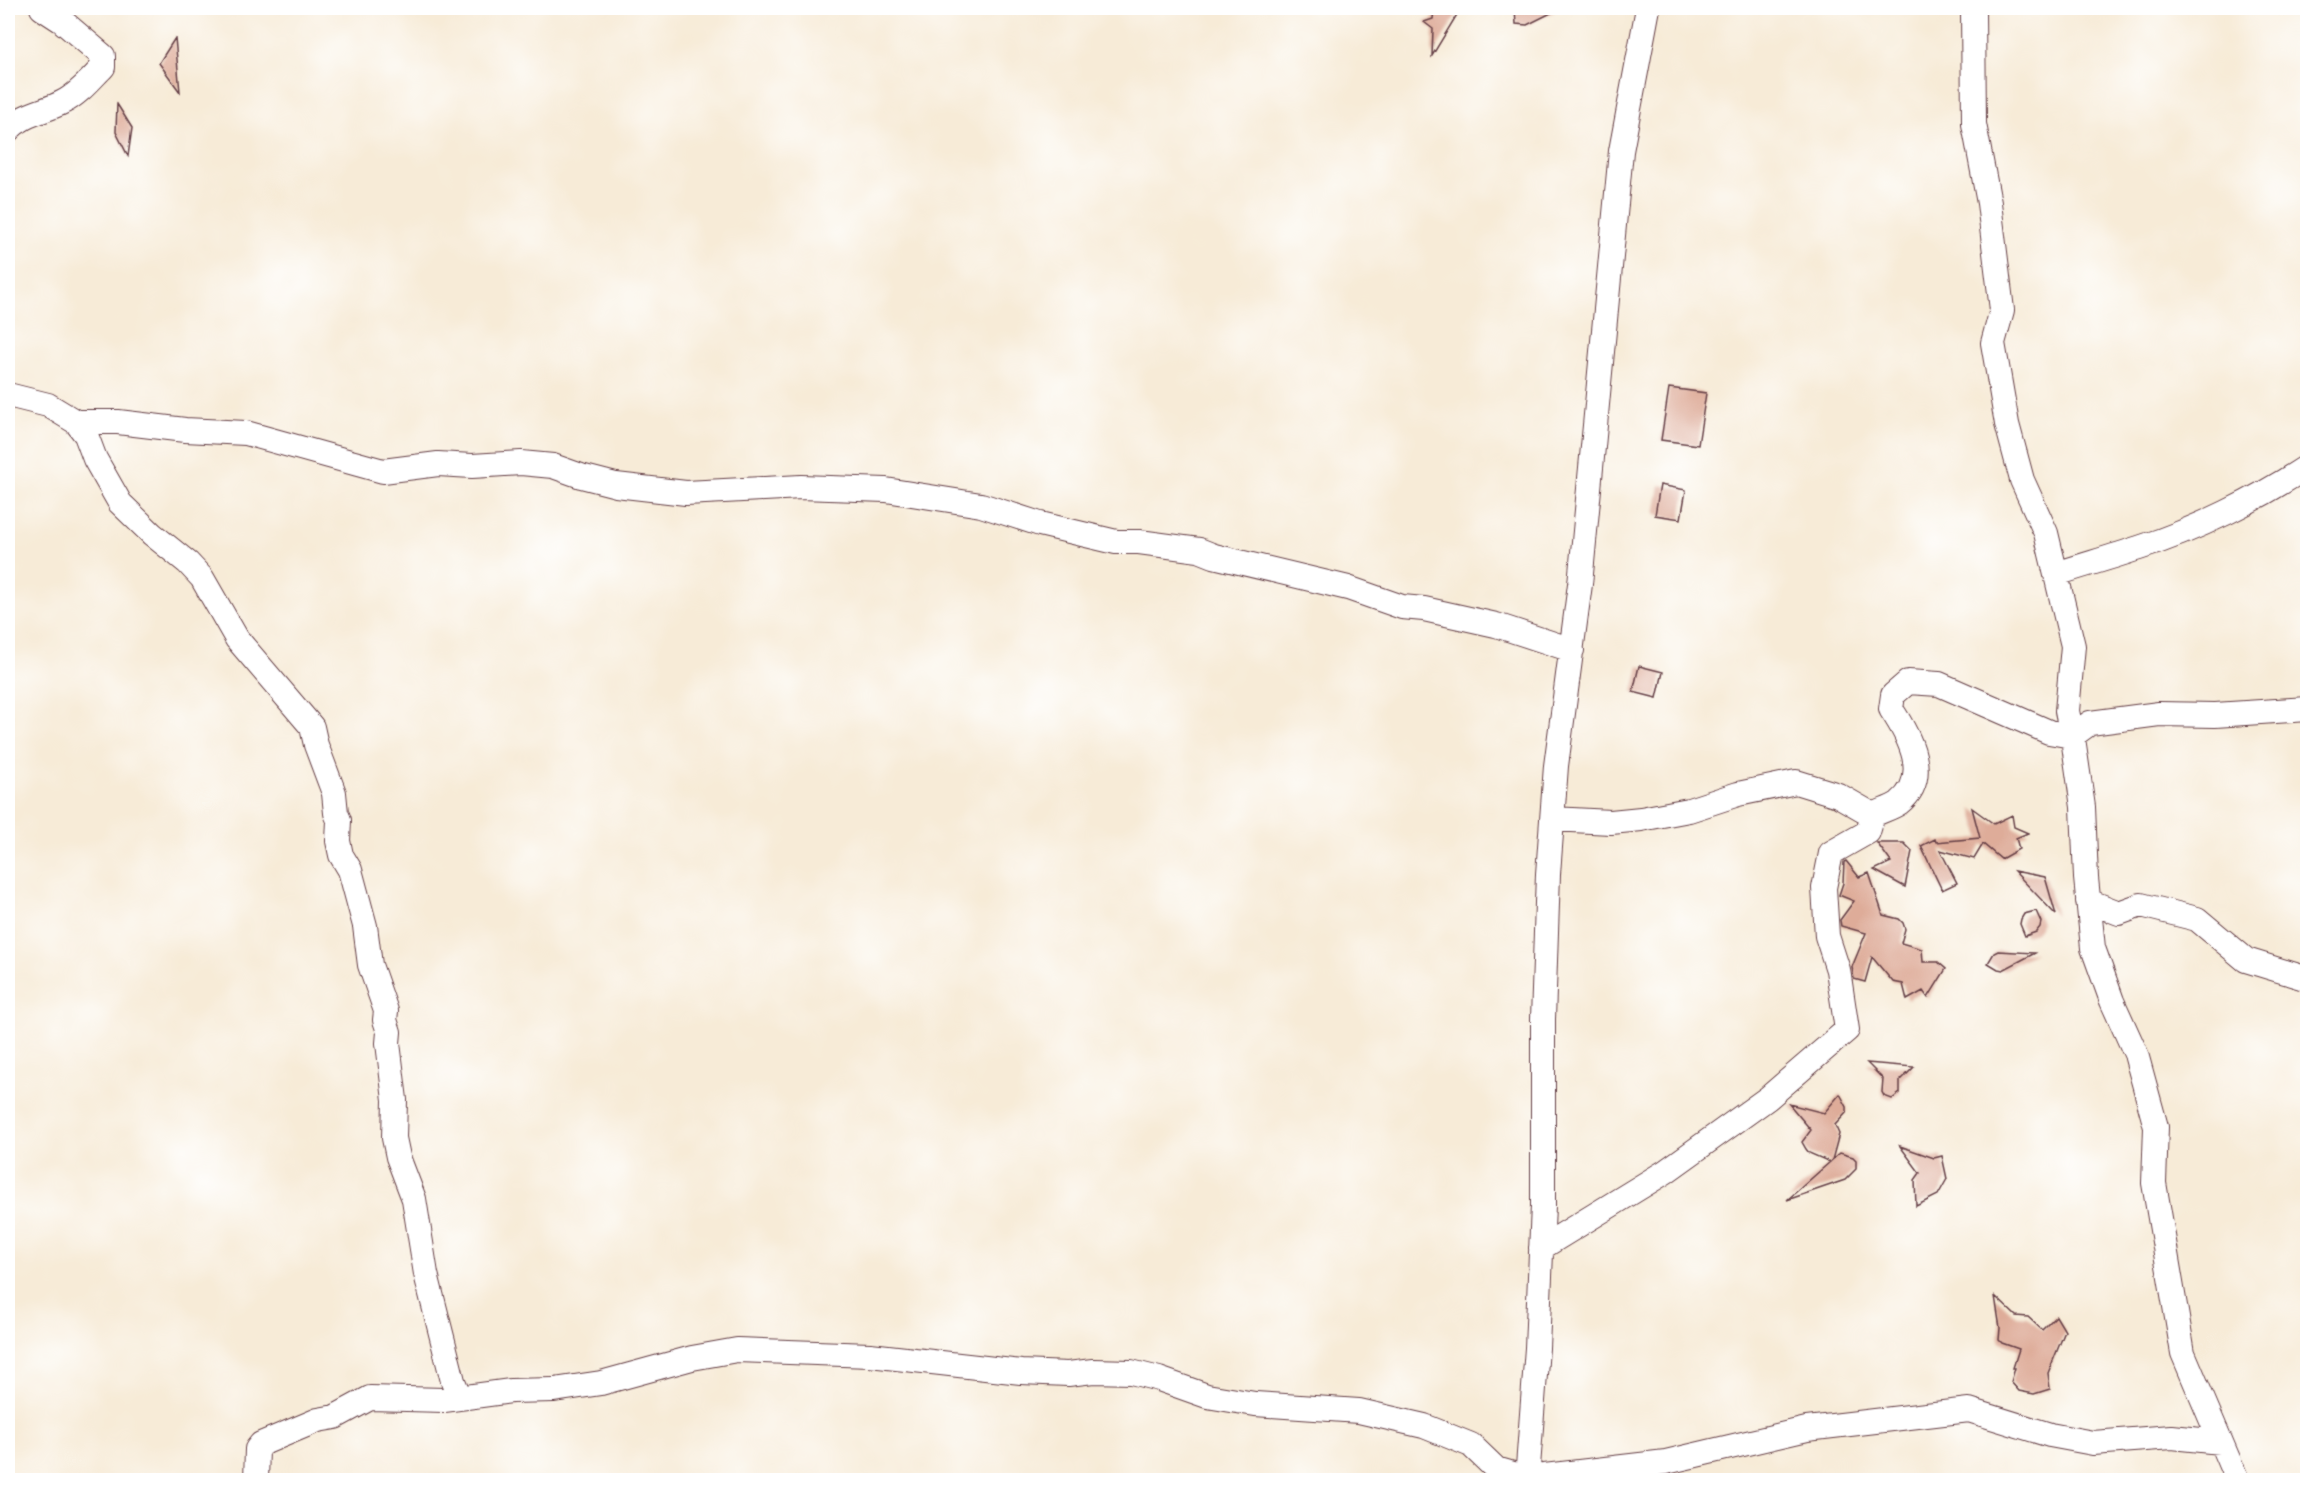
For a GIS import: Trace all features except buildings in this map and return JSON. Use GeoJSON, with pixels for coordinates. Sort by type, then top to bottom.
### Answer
{"type":"FeatureCollection","features":[{"type":"Feature","properties":{"kind":"street"},"geometry":{"type":"LineString","coordinates":[[8,130],[34,112],[63,102],[81,89],[103,67],[103,57],[94,47],[42,8]]}},
{"type":"Feature","properties":{"kind":"street"},"geometry":{"type":"LineString","coordinates":[[1527,1479],[1538,1348],[1543,1019],[1548,874],[1556,766],[1582,572],[1621,151],[1648,8]]}},
{"type":"Feature","properties":{"kind":"street"},"geometry":{"type":"LineString","coordinates":[[1973,8],[1974,124],[1989,203],[2002,310],[1993,343],[2007,424],[2022,480],[2046,533],[2073,646],[2067,711],[2082,807],[2093,948],[2112,1001],[2136,1054],[2157,1127],[2154,1184],[2182,1353],[2237,1480]]}},
{"type":"Feature","properties":{"kind":"street"},"geometry":{"type":"LineString","coordinates":[[8,395],[48,405],[76,422],[86,435],[94,459],[109,488],[120,503],[152,534],[188,562],[202,578],[237,639],[312,727],[316,745],[334,793],[339,820],[338,841],[341,855],[350,870],[365,926],[365,944],[370,965],[386,1011],[385,1020],[389,1032],[388,1043],[395,1101],[394,1131],[398,1157],[414,1199],[426,1274],[453,1381],[460,1398]]}},
{"type":"Feature","properties":{"kind":"street"},"geometry":{"type":"LineString","coordinates":[[76,422],[118,422],[184,430],[246,433],[383,471],[438,464],[472,466],[521,463],[553,466],[616,485],[686,493],[801,487],[886,490],[932,495],[981,505],[1040,524],[1116,542],[1139,542],[1199,550],[1223,558],[1348,588],[1402,607],[1424,609],[1496,625],[1572,650]]}},
{"type":"Feature","properties":{"kind":"street"},"geometry":{"type":"LineString","coordinates":[[2056,574],[2141,548],[2208,521],[2291,477],[2307,466]]}},
{"type":"Feature","properties":{"kind":"street"},"geometry":{"type":"LineString","coordinates":[[1541,1248],[1674,1165],[1768,1098],[1847,1030],[1838,970],[1827,936],[1824,888],[1831,853],[1868,832],[1873,815],[1899,803],[1915,782],[1916,760],[1905,730],[1891,709],[1893,695],[1908,682],[1940,684],[2049,732],[2072,736],[2090,723],[2159,714],[2215,715],[2307,708]]}},
{"type":"Feature","properties":{"kind":"street"},"geometry":{"type":"LineString","coordinates":[[1552,819],[1611,822],[1641,819],[1689,810],[1738,794],[1796,782],[1838,795],[1873,815]]}},
{"type":"Feature","properties":{"kind":"street"},"geometry":{"type":"LineString","coordinates":[[2088,901],[2119,913],[2141,905],[2197,919],[2246,960],[2307,979]]}},
{"type":"Feature","properties":{"kind":"street"},"geometry":{"type":"LineString","coordinates":[[256,1480],[257,1449],[261,1444],[318,1420],[335,1418],[370,1398],[444,1400],[511,1391],[554,1390],[601,1383],[672,1363],[737,1350],[870,1354],[1021,1372],[1068,1374],[1093,1371],[1131,1372],[1208,1396],[1256,1404],[1359,1412],[1424,1426],[1471,1445],[1491,1475],[1527,1479],[1666,1462],[1807,1429],[1969,1410],[2050,1435],[2093,1443],[2172,1437],[2220,1442]]}}]}
